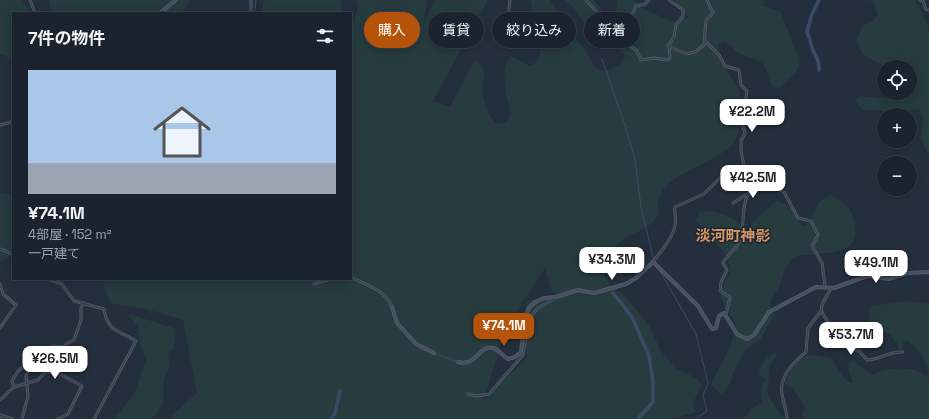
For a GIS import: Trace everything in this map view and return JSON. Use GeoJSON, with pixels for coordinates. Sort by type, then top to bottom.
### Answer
{"type":"FeatureCollection","features":[{"type":"Feature","properties":{"kind":"street"},"geometry":{"type":"LineString","coordinates":[[30,0],[35,12]]}},
{"type":"Feature","properties":{"kind":"street"},"geometry":{"type":"LineString","coordinates":[[161,12],[176,0]]}},
{"type":"Feature","properties":{"kind":"street"},"geometry":{"type":"LineString","coordinates":[[251,0],[251,12]]}},
{"type":"Feature","properties":{"kind":"street"},"geometry":{"type":"LineString","coordinates":[[508,12],[510,0]]}},
{"type":"Feature","properties":{"kind":"street"},"geometry":{"type":"LineString","coordinates":[[586,0],[597,12]]}},
{"type":"Feature","properties":{"kind":"street"},"geometry":{"type":"LineString","coordinates":[[633,12],[636,6],[645,4],[649,0]]}},
{"type":"Feature","properties":{"kind":"street"},"geometry":{"type":"LineString","coordinates":[[633,48],[637,52],[641,60],[654,58],[667,60],[670,58],[668,46],[674,37],[676,24],[683,13],[681,8],[669,0]]}},
{"type":"Feature","properties":{"kind":"street"},"geometry":{"type":"LineString","coordinates":[[707,0],[713,13],[706,20],[704,35],[705,41],[719,55],[725,66],[739,70],[740,81],[743,88],[747,91],[742,124],[745,133],[741,142],[746,175]]}},
{"type":"Feature","properties":{"kind":"street"},"geometry":{"type":"LineString","coordinates":[[920,0],[923,2],[926,9],[929,10]]}},
{"type":"Feature","properties":{"kind":"street"},"geometry":{"type":"LineString","coordinates":[[668,46],[680,53],[692,54],[702,46],[705,41]]}},
{"type":"Feature","properties":{"kind":"street"},"geometry":{"type":"LineString","coordinates":[[0,125],[12,120]]}},
{"type":"Feature","properties":{"kind":"street"},"geometry":{"type":"LineString","coordinates":[[458,362],[463,364],[470,362],[484,348],[488,347],[495,349],[508,359],[515,357],[521,352],[525,319],[529,308],[539,299],[556,297],[578,290],[591,293],[600,292],[626,284],[636,278],[653,262],[666,245],[674,230],[675,207],[704,194],[724,174],[735,178],[746,175],[784,192],[798,218],[811,221],[818,235],[812,246],[822,263],[824,286]]}},
{"type":"Feature","properties":{"kind":"street"},"geometry":{"type":"LineString","coordinates":[[755,179],[745,201],[745,216],[740,242],[722,263],[727,270],[721,282],[720,292],[730,297],[726,315],[737,334],[745,338],[750,338],[754,335],[769,312],[810,289],[824,286],[831,288],[867,276],[889,279],[907,272],[929,272]]}},
{"type":"Feature","properties":{"kind":"street"},"geometry":{"type":"LineString","coordinates":[[733,203],[749,193]]}},
{"type":"Feature","properties":{"kind":"street"},"geometry":{"type":"LineString","coordinates":[[0,249],[12,254]]}},
{"type":"Feature","properties":{"kind":"street"},"geometry":{"type":"LineString","coordinates":[[653,262],[698,306],[712,329],[718,326],[720,314],[724,313],[726,315]]}},
{"type":"Feature","properties":{"kind":"street"},"geometry":{"type":"LineString","coordinates":[[352,278],[384,294],[390,300],[397,323],[416,344],[434,353]]}},
{"type":"Feature","properties":{"kind":"street"},"geometry":{"type":"LineString","coordinates":[[50,280],[62,284],[74,301],[104,310],[106,321],[109,326],[136,341],[94,419]]}},
{"type":"Feature","properties":{"kind":"street"},"geometry":{"type":"LineString","coordinates":[[314,284],[327,280]]}},
{"type":"Feature","properties":{"kind":"street"},"geometry":{"type":"LineString","coordinates":[[0,284],[3,294],[16,305],[0,328]]}},
{"type":"Feature","properties":{"kind":"street"},"geometry":{"type":"LineString","coordinates":[[831,288],[821,305],[821,311],[826,322],[833,327],[838,338],[846,343],[849,348],[860,351],[867,360],[871,360],[892,352],[903,352]]}},
{"type":"Feature","properties":{"kind":"street"},"geometry":{"type":"LineString","coordinates":[[468,394],[477,396],[489,394],[503,377],[517,364],[526,349],[530,317],[538,308],[556,297]]}},
{"type":"Feature","properties":{"kind":"street"},"geometry":{"type":"LineString","coordinates":[[0,400],[14,387],[38,380],[59,358],[64,347],[74,340],[80,320],[81,308],[84,303]]}},
{"type":"Feature","properties":{"kind":"street"},"geometry":{"type":"LineString","coordinates":[[787,419],[782,393],[784,382],[790,366],[806,352],[808,328],[821,311]]}},
{"type":"Feature","properties":{"kind":"street"},"geometry":{"type":"LineString","coordinates":[[14,387],[12,382],[16,374],[33,359],[34,356],[44,353],[50,346],[56,345],[64,347]]}},
{"type":"Feature","properties":{"kind":"street"},"geometry":{"type":"LineString","coordinates":[[22,419],[28,396],[26,376],[33,359]]}},
{"type":"Feature","properties":{"kind":"street"},"geometry":{"type":"LineString","coordinates":[[45,372],[58,373],[82,386],[68,414],[57,419]]}},
{"type":"Feature","properties":{"kind":"street"},"geometry":{"type":"LineString","coordinates":[[0,415],[13,419]]}},
{"type":"Feature","properties":{"kind":"green space"},"geometry":{"type":"Polygon","coordinates":[[[0,0],[22,0],[30,12],[12,12],[12,59],[0,54],[0,0]]]}},
{"type":"Feature","properties":{"kind":"green space"},"geometry":{"type":"Polygon","coordinates":[[[49,0],[190,0],[184,12],[178,9],[176,12],[52,12],[49,0]]]}},
{"type":"Feature","properties":{"kind":"green space"},"geometry":{"type":"Polygon","coordinates":[[[265,0],[340,0],[344,12],[263,12],[263,2],[265,0]]]}},
{"type":"Feature","properties":{"kind":"green space"},"geometry":{"type":"Polygon","coordinates":[[[356,0],[427,0],[423,24],[428,15],[428,48],[462,48],[433,101],[450,107],[474,61],[479,62],[484,71],[483,91],[486,108],[494,122],[498,124],[506,122],[511,116],[504,78],[506,63],[510,56],[530,66],[536,63],[540,48],[576,48],[576,39],[584,48],[595,67],[604,72],[624,60],[625,57],[623,53],[615,48],[640,48],[640,12],[612,12],[616,10],[617,0],[633,0],[642,8],[673,22],[689,17],[674,0],[764,0],[763,6],[781,12],[801,61],[796,72],[779,89],[775,88],[770,83],[767,70],[760,62],[741,54],[726,42],[718,45],[719,57],[737,86],[741,98],[739,130],[736,139],[728,149],[675,179],[665,188],[659,200],[659,214],[655,220],[646,227],[625,238],[617,245],[603,272],[609,284],[627,298],[649,325],[661,351],[677,369],[696,378],[702,385],[693,403],[696,412],[671,419],[168,419],[197,393],[183,320],[146,309],[110,303],[102,280],[352,280],[352,26],[358,7],[356,0]],[[545,268],[505,329],[484,400],[527,357],[526,301],[559,298],[550,287],[545,268]]]}},
{"type":"Feature","properties":{"kind":"green space"},"geometry":{"type":"Polygon","coordinates":[[[436,0],[488,0],[481,12],[430,12],[436,0]]]}},
{"type":"Feature","properties":{"kind":"green space"},"geometry":{"type":"Polygon","coordinates":[[[531,0],[550,0],[558,12],[532,12],[531,0]]]}},
{"type":"Feature","properties":{"kind":"green space"},"geometry":{"type":"Polygon","coordinates":[[[565,0],[594,0],[603,12],[584,12],[584,23],[573,7],[565,0]]]}},
{"type":"Feature","properties":{"kind":"green space"},"geometry":{"type":"Polygon","coordinates":[[[864,0],[915,0],[929,28],[929,157],[921,138],[923,116],[919,109],[877,108],[877,110],[863,110],[856,102],[856,99],[860,96],[877,98],[877,100],[917,100],[917,60],[877,60],[877,62],[864,55],[860,50],[857,41],[862,26],[872,22],[878,15],[873,1],[864,0]]]}},
{"type":"Feature","properties":{"kind":"green space"},"geometry":{"type":"Polygon","coordinates":[[[12,190],[12,250],[10,256],[0,262],[0,194],[10,194],[12,190]]]}},
{"type":"Feature","properties":{"kind":"green space"},"geometry":{"type":"Polygon","coordinates":[[[831,195],[845,204],[853,215],[855,233],[853,242],[847,248],[838,251],[794,257],[785,268],[779,288],[772,297],[770,305],[774,315],[760,340],[746,349],[733,372],[731,382],[721,394],[711,384],[731,345],[736,324],[721,298],[730,268],[721,248],[696,220],[700,212],[706,211],[725,215],[736,221],[745,230],[749,230],[752,223],[776,201],[786,205],[804,226],[812,219],[820,202],[824,198],[831,195]]]}},
{"type":"Feature","properties":{"kind":"green space"},"geometry":{"type":"Polygon","coordinates":[[[906,301],[929,304],[929,375],[923,356],[908,340],[903,343],[903,350],[899,351],[897,342],[894,341],[889,334],[872,328],[869,325],[869,312],[871,306],[906,301]]]}},
{"type":"Feature","properties":{"kind":"green space"},"geometry":{"type":"Polygon","coordinates":[[[130,314],[176,329],[173,350],[168,352],[170,367],[164,379],[163,403],[153,419],[112,419],[120,412],[134,394],[146,360],[141,346],[138,327],[128,315],[130,314]]]}},
{"type":"Feature","properties":{"kind":"green space"},"geometry":{"type":"Polygon","coordinates":[[[777,352],[769,369],[767,389],[770,398],[783,419],[745,419],[751,409],[762,402],[761,389],[765,379],[759,375],[761,367],[770,356],[777,352]]]}},
{"type":"Feature","properties":{"kind":"green space"},"geometry":{"type":"Polygon","coordinates":[[[811,355],[831,358],[845,379],[852,383],[853,382],[849,372],[849,363],[853,361],[872,375],[884,370],[902,368],[918,371],[924,374],[929,378],[929,419],[803,419],[802,414],[805,408],[793,388],[786,385],[785,382],[797,361],[805,356],[811,355]]]}},
{"type":"Feature","properties":{"kind":"waterway"},"geometry":{"type":"LineString","coordinates":[[255,10],[256,0]]}},
{"type":"Feature","properties":{"kind":"waterway"},"geometry":{"type":"LineString","coordinates":[[819,0],[812,14],[807,32],[818,61],[819,70]]}},
{"type":"Feature","properties":{"kind":"waterway"},"geometry":{"type":"LineString","coordinates":[[602,59],[625,125],[635,160],[641,207],[653,257],[656,263]]}},
{"type":"Feature","properties":{"kind":"waterway"},"geometry":{"type":"LineString","coordinates":[[660,271],[696,334],[708,383],[703,395],[707,411],[696,419]]}},
{"type":"Feature","properties":{"kind":"waterway"},"geometry":{"type":"LineString","coordinates":[[613,293],[632,317],[649,356],[653,381],[653,402],[638,419]]}},
{"type":"Feature","properties":{"kind":"waterway"},"geometry":{"type":"LineString","coordinates":[[331,419],[335,413],[340,391]]}},
{"type":"Feature","properties":{"kind":"tunnel"},"geometry":{"type":"LineString","coordinates":[[434,353],[458,362]]}},
{"type":"Feature","properties":{"kind":"district","name":"淡河町神影"},"geometry":{"type":"Point","coordinates":[733,236]}}]}
